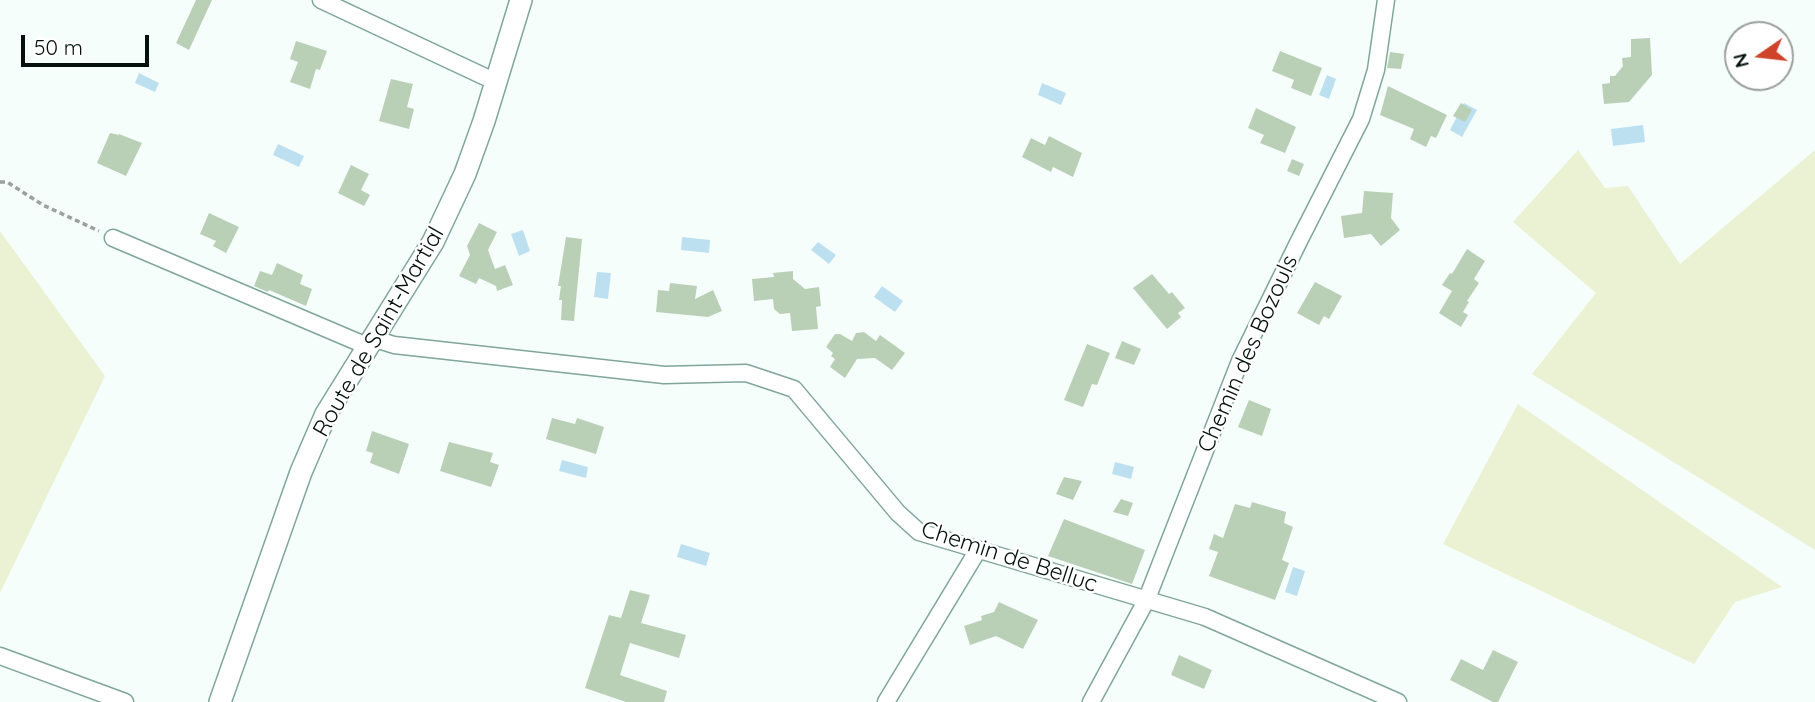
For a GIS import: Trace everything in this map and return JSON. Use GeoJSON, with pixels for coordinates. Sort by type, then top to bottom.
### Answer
{"type":"FeatureCollection","features":[{"type":"Feature","properties":{"kind":"main road","name":"Route de Saint-Martial"},"geometry":{"type":"LineString","coordinates":[[220,702],[301,472],[326,414],[369,342],[411,280],[450,209],[465,174],[521,0]]}},
{"type":"Feature","properties":{"kind":"street"},"geometry":{"type":"LineString","coordinates":[[321,0],[496,82]]}},
{"type":"Feature","properties":{"kind":"street","name":"Chemin des Bozouls"},"geometry":{"type":"LineString","coordinates":[[1091,702],[1146,601],[1240,361],[1361,119],[1376,70],[1386,0]]}},
{"type":"Feature","properties":{"kind":"street","name":"Chemin de Belluc"},"geometry":{"type":"LineString","coordinates":[[113,238],[369,342],[664,375],[746,373],[794,389],[898,513],[919,532],[1206,617],[1398,702]]}},
{"type":"Feature","properties":{"kind":"street"},"geometry":{"type":"LineString","coordinates":[[886,702],[978,550]]}},
{"type":"Feature","properties":{"kind":"street"},"geometry":{"type":"LineString","coordinates":[[0,656],[125,702]]}},
{"type":"Feature","properties":{"kind":"path"},"geometry":{"type":"LineString","coordinates":[[0,182],[7,182],[43,205],[113,238]]}},
{"type":"Feature","properties":{"kind":"green space"},"geometry":{"type":"Polygon","coordinates":[[[1578,150],[1605,188],[1628,186],[1680,264],[1815,150],[1815,550],[1532,374],[1596,293],[1513,222],[1578,150]]]}},
{"type":"Feature","properties":{"kind":"green space"},"geometry":{"type":"Polygon","coordinates":[[[0,231],[105,376],[0,593],[0,231]]]}},
{"type":"Feature","properties":{"kind":"green space"},"geometry":{"type":"Polygon","coordinates":[[[1518,404],[1782,587],[1735,602],[1694,664],[1443,544],[1518,404]]]}},
{"type":"Feature","properties":{"kind":"water"},"geometry":{"type":"Polygon","coordinates":[[[139,73],[159,83],[155,92],[135,83],[139,73]]]}},
{"type":"Feature","properties":{"kind":"water"},"geometry":{"type":"Polygon","coordinates":[[[1327,75],[1336,79],[1329,99],[1319,95],[1327,75]]]}},
{"type":"Feature","properties":{"kind":"water"},"geometry":{"type":"Polygon","coordinates":[[[1042,83],[1066,93],[1061,105],[1038,95],[1042,83]]]}},
{"type":"Feature","properties":{"kind":"water"},"geometry":{"type":"Polygon","coordinates":[[[1464,103],[1477,110],[1462,137],[1450,130],[1464,103]]]}},
{"type":"Feature","properties":{"kind":"water"},"geometry":{"type":"Polygon","coordinates":[[[1643,125],[1645,142],[1613,146],[1611,129],[1643,125]]]}},
{"type":"Feature","properties":{"kind":"water"},"geometry":{"type":"Polygon","coordinates":[[[278,144],[304,156],[299,167],[273,155],[278,144]]]}},
{"type":"Feature","properties":{"kind":"water"},"geometry":{"type":"Polygon","coordinates":[[[523,230],[530,251],[519,256],[511,234],[523,230]]]}},
{"type":"Feature","properties":{"kind":"water"},"geometry":{"type":"Polygon","coordinates":[[[682,237],[710,240],[709,253],[681,250],[682,237]]]}},
{"type":"Feature","properties":{"kind":"water"},"geometry":{"type":"Polygon","coordinates":[[[818,242],[836,255],[829,264],[811,250],[818,242]]]}},
{"type":"Feature","properties":{"kind":"water"},"geometry":{"type":"Polygon","coordinates":[[[597,272],[611,273],[608,299],[594,297],[597,272]]]}},
{"type":"Feature","properties":{"kind":"water"},"geometry":{"type":"Polygon","coordinates":[[[882,286],[903,301],[895,312],[874,297],[882,286]]]}},
{"type":"Feature","properties":{"kind":"water"},"geometry":{"type":"Polygon","coordinates":[[[562,460],[588,467],[586,478],[559,471],[562,460]]]}},
{"type":"Feature","properties":{"kind":"water"},"geometry":{"type":"Polygon","coordinates":[[[1115,462],[1134,467],[1131,479],[1112,474],[1115,462]]]}},
{"type":"Feature","properties":{"kind":"water"},"geometry":{"type":"Polygon","coordinates":[[[681,544],[710,553],[706,566],[677,557],[681,544]]]}},
{"type":"Feature","properties":{"kind":"water"},"geometry":{"type":"Polygon","coordinates":[[[1293,567],[1305,571],[1297,596],[1285,592],[1293,567]]]}},
{"type":"Feature","properties":{"kind":"building"},"geometry":{"type":"Polygon","coordinates":[[[196,0],[212,0],[189,50],[176,43],[196,0]]]}},
{"type":"Feature","properties":{"kind":"building"},"geometry":{"type":"Polygon","coordinates":[[[1650,38],[1652,75],[1629,102],[1604,104],[1602,84],[1610,83],[1610,76],[1615,76],[1623,66],[1622,58],[1631,57],[1631,39],[1650,38]]]}},
{"type":"Feature","properties":{"kind":"building"},"geometry":{"type":"Polygon","coordinates":[[[296,41],[327,51],[320,70],[316,69],[310,89],[290,82],[298,62],[290,59],[296,41]]]}},
{"type":"Feature","properties":{"kind":"building"},"geometry":{"type":"Polygon","coordinates":[[[1280,51],[1322,68],[1311,96],[1291,88],[1294,80],[1272,71],[1280,51]]]}},
{"type":"Feature","properties":{"kind":"building"},"geometry":{"type":"Polygon","coordinates":[[[1390,52],[1404,54],[1401,69],[1387,68],[1390,52]]]}},
{"type":"Feature","properties":{"kind":"building"},"geometry":{"type":"Polygon","coordinates":[[[391,79],[413,84],[407,107],[414,109],[409,129],[379,121],[391,79]]]}},
{"type":"Feature","properties":{"kind":"building"},"geometry":{"type":"Polygon","coordinates":[[[1388,86],[1447,115],[1436,138],[1431,136],[1426,147],[1410,139],[1414,129],[1380,115],[1388,86]]]}},
{"type":"Feature","properties":{"kind":"building"},"geometry":{"type":"Polygon","coordinates":[[[1461,103],[1472,110],[1465,122],[1453,116],[1461,103]]]}},
{"type":"Feature","properties":{"kind":"building"},"geometry":{"type":"Polygon","coordinates":[[[1256,108],[1296,127],[1285,153],[1260,143],[1264,135],[1248,128],[1256,108]]]}},
{"type":"Feature","properties":{"kind":"building"},"geometry":{"type":"Polygon","coordinates":[[[110,133],[142,143],[126,176],[97,163],[110,133]]]}},
{"type":"Feature","properties":{"kind":"building"},"geometry":{"type":"Polygon","coordinates":[[[1049,136],[1082,153],[1073,177],[1053,167],[1051,172],[1022,157],[1031,138],[1045,145],[1049,136]]]}},
{"type":"Feature","properties":{"kind":"building"},"geometry":{"type":"Polygon","coordinates":[[[1292,159],[1304,164],[1299,176],[1287,171],[1292,159]]]}},
{"type":"Feature","properties":{"kind":"building"},"geometry":{"type":"Polygon","coordinates":[[[351,165],[369,174],[361,190],[370,195],[364,206],[338,193],[351,165]]]}},
{"type":"Feature","properties":{"kind":"building"},"geometry":{"type":"Polygon","coordinates":[[[1364,191],[1393,193],[1391,218],[1400,230],[1381,246],[1371,234],[1344,238],[1341,216],[1362,213],[1364,191]]]}},
{"type":"Feature","properties":{"kind":"building"},"geometry":{"type":"Polygon","coordinates":[[[209,213],[239,227],[226,253],[213,246],[216,241],[200,234],[209,213]]]}},
{"type":"Feature","properties":{"kind":"building"},"geometry":{"type":"Polygon","coordinates":[[[479,223],[497,232],[488,250],[495,269],[505,265],[513,285],[497,291],[496,286],[479,278],[476,284],[459,276],[470,255],[467,246],[479,223]]]}},
{"type":"Feature","properties":{"kind":"building"},"geometry":{"type":"Polygon","coordinates":[[[566,237],[582,239],[574,321],[561,320],[562,300],[559,300],[561,286],[558,286],[566,237]]]}},
{"type":"Feature","properties":{"kind":"building"},"geometry":{"type":"Polygon","coordinates":[[[1467,249],[1485,261],[1474,279],[1479,283],[1467,301],[1469,302],[1463,312],[1468,315],[1461,327],[1439,313],[1452,291],[1442,285],[1467,249]]]}},
{"type":"Feature","properties":{"kind":"building"},"geometry":{"type":"Polygon","coordinates":[[[277,263],[303,275],[300,284],[312,289],[306,306],[254,286],[260,271],[272,275],[277,263]]]}},
{"type":"Feature","properties":{"kind":"building"},"geometry":{"type":"Polygon","coordinates":[[[793,271],[793,279],[805,289],[819,287],[821,306],[816,307],[818,329],[792,331],[790,313],[780,314],[774,309],[773,299],[754,301],[752,279],[774,277],[773,273],[793,271]]]}},
{"type":"Feature","properties":{"kind":"building"},"geometry":{"type":"Polygon","coordinates":[[[1152,274],[1185,308],[1178,313],[1181,317],[1167,329],[1133,288],[1152,274]]]}},
{"type":"Feature","properties":{"kind":"building"},"geometry":{"type":"Polygon","coordinates":[[[1315,282],[1342,296],[1329,319],[1324,316],[1319,325],[1297,313],[1315,282]]]}},
{"type":"Feature","properties":{"kind":"building"},"geometry":{"type":"Polygon","coordinates":[[[670,283],[697,286],[695,299],[713,290],[722,311],[708,317],[656,312],[658,290],[669,291],[670,283]]]}},
{"type":"Feature","properties":{"kind":"building"},"geometry":{"type":"Polygon","coordinates":[[[864,332],[876,341],[880,335],[905,353],[892,370],[875,358],[857,359],[845,378],[830,367],[835,359],[826,347],[835,334],[852,341],[856,333],[864,332]]]}},
{"type":"Feature","properties":{"kind":"building"},"geometry":{"type":"Polygon","coordinates":[[[1122,341],[1141,349],[1134,365],[1115,358],[1122,341]]]}},
{"type":"Feature","properties":{"kind":"building"},"geometry":{"type":"Polygon","coordinates":[[[1087,344],[1110,353],[1097,385],[1092,384],[1083,407],[1064,400],[1087,344]]]}},
{"type":"Feature","properties":{"kind":"building"},"geometry":{"type":"Polygon","coordinates":[[[1249,400],[1271,409],[1262,436],[1238,427],[1249,400]]]}},
{"type":"Feature","properties":{"kind":"building"},"geometry":{"type":"Polygon","coordinates":[[[552,418],[575,424],[577,418],[604,427],[596,454],[546,439],[552,418]]]}},
{"type":"Feature","properties":{"kind":"building"},"geometry":{"type":"Polygon","coordinates":[[[372,431],[409,444],[399,474],[370,463],[373,453],[366,451],[372,431]]]}},
{"type":"Feature","properties":{"kind":"building"},"geometry":{"type":"Polygon","coordinates":[[[449,442],[493,453],[490,462],[499,465],[491,487],[440,471],[449,442]]]}},
{"type":"Feature","properties":{"kind":"building"},"geometry":{"type":"Polygon","coordinates":[[[1064,477],[1082,481],[1073,500],[1056,494],[1064,477]]]}},
{"type":"Feature","properties":{"kind":"building"},"geometry":{"type":"Polygon","coordinates":[[[1121,499],[1133,503],[1128,516],[1113,512],[1121,499]]]}},
{"type":"Feature","properties":{"kind":"building"},"geometry":{"type":"Polygon","coordinates":[[[1252,502],[1286,512],[1284,523],[1293,527],[1282,560],[1289,563],[1275,600],[1209,576],[1218,552],[1209,549],[1214,534],[1223,538],[1235,504],[1250,508],[1252,502]]]}},
{"type":"Feature","properties":{"kind":"building"},"geometry":{"type":"Polygon","coordinates":[[[1064,519],[1145,550],[1132,584],[1048,556],[1064,519]]]}},
{"type":"Feature","properties":{"kind":"building"},"geometry":{"type":"Polygon","coordinates":[[[630,590],[650,595],[641,623],[686,635],[679,658],[630,643],[620,675],[667,691],[664,702],[626,702],[585,688],[609,615],[621,618],[630,590]]]}},
{"type":"Feature","properties":{"kind":"building"},"geometry":{"type":"Polygon","coordinates":[[[999,602],[1038,620],[1023,649],[996,636],[970,645],[964,626],[982,620],[981,616],[994,612],[999,602]]]}},
{"type":"Feature","properties":{"kind":"building"},"geometry":{"type":"Polygon","coordinates":[[[1493,650],[1518,662],[1498,702],[1450,680],[1461,659],[1483,670],[1493,650]]]}},
{"type":"Feature","properties":{"kind":"building"},"geometry":{"type":"Polygon","coordinates":[[[1179,655],[1212,670],[1204,689],[1171,675],[1179,655]]]}}]}
